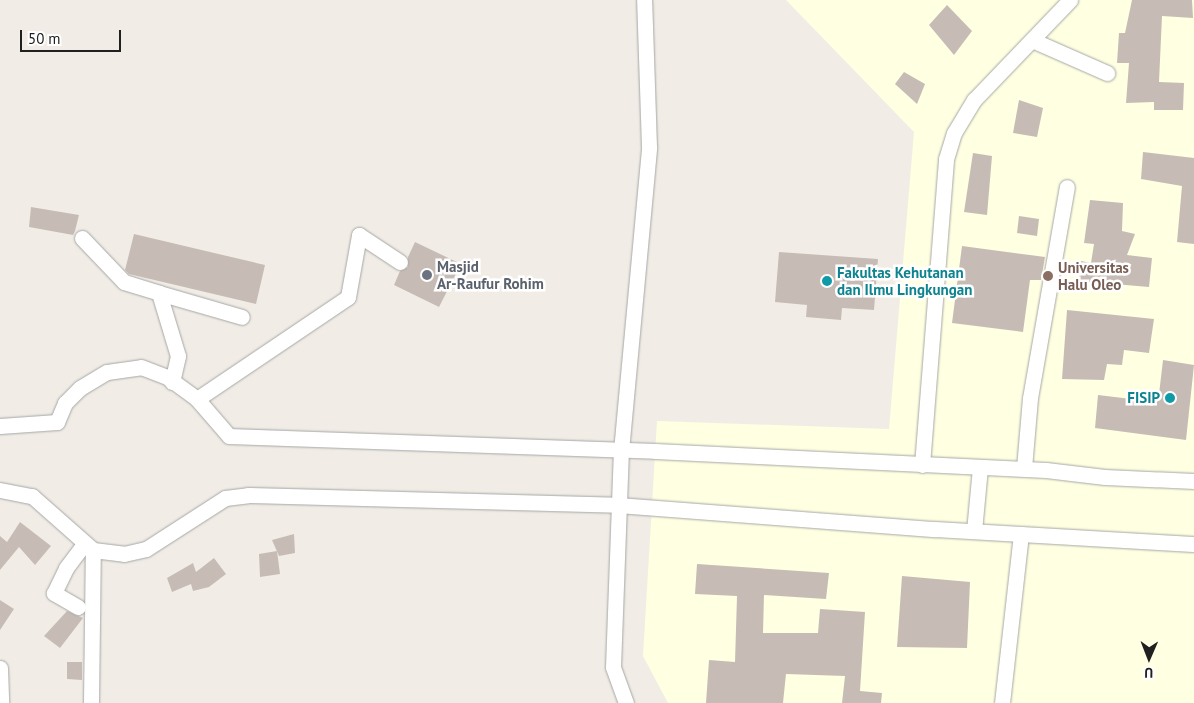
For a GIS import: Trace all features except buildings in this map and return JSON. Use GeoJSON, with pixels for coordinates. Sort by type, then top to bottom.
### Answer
{"type":"FeatureCollection","features":[{"type":"Feature","properties":{"kind":"street"},"geometry":{"type":"LineString","coordinates":[[626,703],[613,666],[621,451],[649,147],[644,0]]}},
{"type":"Feature","properties":{"kind":"street"},"geometry":{"type":"LineString","coordinates":[[922,465],[946,159],[954,133],[974,100],[1034,41],[1070,0]]}},
{"type":"Feature","properties":{"kind":"street"},"geometry":{"type":"LineString","coordinates":[[1034,41],[1107,73]]}},
{"type":"Feature","properties":{"kind":"street"},"geometry":{"type":"LineString","coordinates":[[1024,468],[1030,398],[1067,187]]}},
{"type":"Feature","properties":{"kind":"street"},"geometry":{"type":"LineString","coordinates":[[196,400],[348,297],[359,234],[400,262]]}},
{"type":"Feature","properties":{"kind":"street"},"geometry":{"type":"LineString","coordinates":[[82,238],[124,282],[159,294],[242,317]]}},
{"type":"Feature","properties":{"kind":"street"},"geometry":{"type":"LineString","coordinates":[[159,294],[178,356],[172,382]]}},
{"type":"Feature","properties":{"kind":"street"},"geometry":{"type":"LineString","coordinates":[[0,426],[57,422],[64,403],[80,388],[108,372],[141,367],[172,382],[196,400],[230,436],[1024,468],[1194,480]]}},
{"type":"Feature","properties":{"kind":"street"},"geometry":{"type":"LineString","coordinates":[[974,531],[980,467]]}},
{"type":"Feature","properties":{"kind":"street"},"geometry":{"type":"LineString","coordinates":[[0,490],[32,496],[89,546],[124,554],[146,548],[225,498],[248,495],[619,505],[974,531],[1194,544]]}},
{"type":"Feature","properties":{"kind":"street"},"geometry":{"type":"LineString","coordinates":[[1002,703],[1021,534]]}},
{"type":"Feature","properties":{"kind":"street"},"geometry":{"type":"LineString","coordinates":[[78,607],[54,593],[66,568],[89,546]]}},
{"type":"Feature","properties":{"kind":"street"},"geometry":{"type":"LineString","coordinates":[[89,546],[91,703]]}},
{"type":"Feature","properties":{"kind":"street"},"geometry":{"type":"LineString","coordinates":[[0,668],[1,698]]}},
{"type":"Feature","properties":{"kind":"shaded area","name":"Universitas Halu Oleo"},"geometry":{"type":"Polygon","coordinates":[[[786,0],[1194,0],[1194,703],[668,703],[643,656],[657,421],[889,429],[914,132],[786,0]]]}},
{"type":"Feature","properties":{"kind":"place","name":"Masjid Ar-Raufur Rohim"},"geometry":{"type":"Point","coordinates":[427,275]}},
{"type":"Feature","properties":{"kind":"place","name":"Universitas Halu Oleo"},"geometry":{"type":"Point","coordinates":[1048,276]}},
{"type":"Feature","properties":{"kind":"place","name":"Fakultas Kehutanan dan Ilmu Lingkungan"},"geometry":{"type":"Point","coordinates":[827,281]}},
{"type":"Feature","properties":{"kind":"place","name":"FISIP"},"geometry":{"type":"Point","coordinates":[1170,398]}}]}
